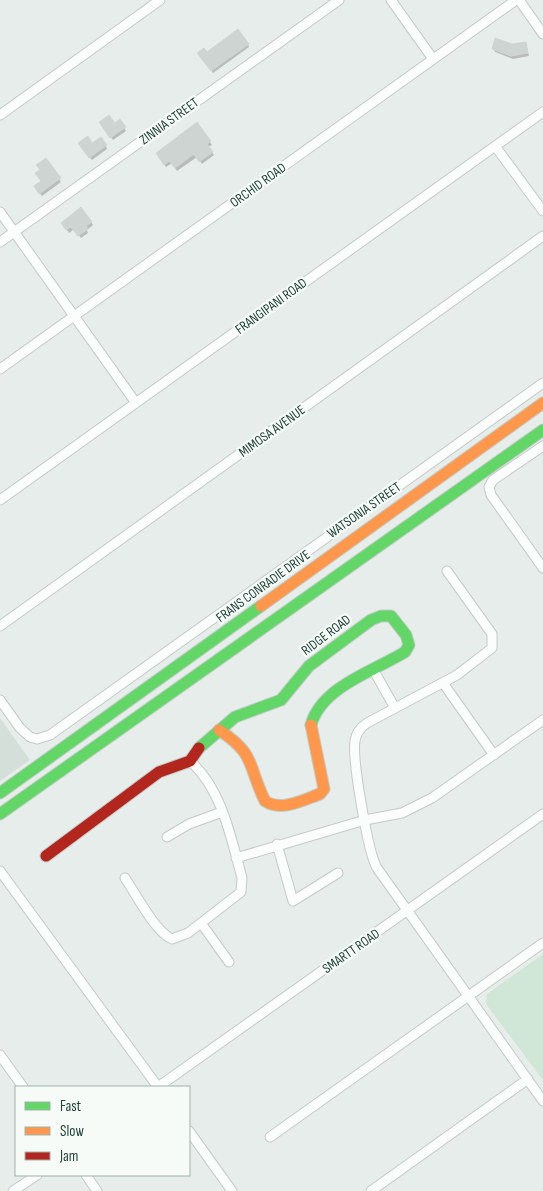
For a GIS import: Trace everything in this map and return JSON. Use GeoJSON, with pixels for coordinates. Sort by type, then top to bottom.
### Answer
{"type":"FeatureCollection","features":[{"type":"Feature","properties":{"kind":"main road","name":"FRANS CONRADIE DRIVE"},"geometry":{"type":"LineString","coordinates":[[0,792],[543,404]]}},
{"type":"Feature","properties":{"kind":"main road"},"geometry":{"type":"LineString","coordinates":[[0,814],[543,430]]}},
{"type":"Feature","properties":{"kind":"main road","name":"RIDGE ROAD"},"geometry":{"type":"LineString","coordinates":[[190,761],[203,743],[219,730],[244,712],[281,700],[309,666],[371,620],[380,616],[391,616],[406,634],[409,645],[405,652],[337,690],[311,721],[310,729],[324,789],[314,796],[277,807],[265,802],[245,750],[219,730]]}},
{"type":"Feature","properties":{"kind":"main road"},"geometry":{"type":"LineString","coordinates":[[46,856],[159,772],[190,761]]}},
{"type":"Feature","properties":{"kind":"street"},"geometry":{"type":"LineString","coordinates":[[0,115],[160,0]]}},
{"type":"Feature","properties":{"kind":"street","name":"ZINNIA STREET"},"geometry":{"type":"LineString","coordinates":[[0,242],[339,0]]}},
{"type":"Feature","properties":{"kind":"street"},"geometry":{"type":"LineString","coordinates":[[391,0],[433,59]]}},
{"type":"Feature","properties":{"kind":"street"},"geometry":{"type":"LineString","coordinates":[[517,0],[543,34]]}},
{"type":"Feature","properties":{"kind":"street","name":"ORCHID ROAD"},"geometry":{"type":"LineString","coordinates":[[0,369],[517,0]]}},
{"type":"Feature","properties":{"kind":"street","name":"FRANGIPANI ROAD"},"geometry":{"type":"LineString","coordinates":[[0,500],[543,112]]}},
{"type":"Feature","properties":{"kind":"street"},"geometry":{"type":"LineString","coordinates":[[495,146],[543,211]]}},
{"type":"Feature","properties":{"kind":"street"},"geometry":{"type":"LineString","coordinates":[[0,212],[136,403]]}},
{"type":"Feature","properties":{"kind":"street","name":"MIMOSA AVENUE"},"geometry":{"type":"LineString","coordinates":[[0,626],[543,236]]}},
{"type":"Feature","properties":{"kind":"street","name":"WATSONIA STREET"},"geometry":{"type":"LineString","coordinates":[[0,700],[20,728],[30,738],[37,739],[58,730],[543,383]]}},
{"type":"Feature","properties":{"kind":"street"},"geometry":{"type":"LineString","coordinates":[[543,446],[493,480],[489,487],[491,495],[543,568]]}},
{"type":"Feature","properties":{"kind":"street"},"geometry":{"type":"LineString","coordinates":[[447,571],[492,634],[494,644],[482,658],[443,683],[364,725],[356,736],[354,749],[364,820],[372,860],[543,1101]]}},
{"type":"Feature","properties":{"kind":"street"},"geometry":{"type":"LineString","coordinates":[[374,671],[395,708]]}},
{"type":"Feature","properties":{"kind":"street"},"geometry":{"type":"LineString","coordinates":[[443,683],[494,755]]}},
{"type":"Feature","properties":{"kind":"street"},"geometry":{"type":"LineString","coordinates":[[236,858],[277,844],[364,820],[405,812],[432,798],[543,720]]}},
{"type":"Feature","properties":{"kind":"street"},"geometry":{"type":"LineString","coordinates":[[125,878],[166,936],[172,939],[181,936],[201,923],[241,892],[242,878],[222,812],[205,776],[190,761]]}},
{"type":"Feature","properties":{"kind":"street"},"geometry":{"type":"LineString","coordinates":[[167,837],[189,824],[222,812]]}},
{"type":"Feature","properties":{"kind":"street","name":"SMARTT ROAD"},"geometry":{"type":"LineString","coordinates":[[159,1086],[543,814]]}},
{"type":"Feature","properties":{"kind":"street"},"geometry":{"type":"LineString","coordinates":[[277,844],[294,901],[338,873]]}},
{"type":"Feature","properties":{"kind":"street"},"geometry":{"type":"LineString","coordinates":[[0,871],[157,1086]]}},
{"type":"Feature","properties":{"kind":"street"},"geometry":{"type":"LineString","coordinates":[[201,923],[229,962]]}},
{"type":"Feature","properties":{"kind":"street"},"geometry":{"type":"LineString","coordinates":[[270,1137],[543,943]]}},
{"type":"Feature","properties":{"kind":"street"},"geometry":{"type":"LineString","coordinates":[[0,1055],[22,1086]]}},
{"type":"Feature","properties":{"kind":"street"},"geometry":{"type":"LineString","coordinates":[[371,1191],[528,1079]]}},
{"type":"Feature","properties":{"kind":"street"},"geometry":{"type":"LineString","coordinates":[[190,1132],[232,1191]]}},
{"type":"Feature","properties":{"kind":"street"},"geometry":{"type":"LineString","coordinates":[[13,1191],[36,1176]]}},
{"type":"Feature","properties":{"kind":"street"},"geometry":{"type":"LineString","coordinates":[[87,1176],[98,1191]]}},
{"type":"Feature","properties":{"kind":"shaded area"},"geometry":{"type":"Polygon","coordinates":[[[0,718],[30,760],[0,781],[0,718]]]}},
{"type":"Feature","properties":{"kind":"green space"},"geometry":{"type":"Polygon","coordinates":[[[543,954],[543,1080],[486,1004],[487,994],[543,954]]]}},
{"type":"Feature","properties":{"kind":"building"},"geometry":{"type":"Polygon","coordinates":[[[238,29],[249,44],[211,71],[197,53],[204,48],[207,52],[238,29]]]}},
{"type":"Feature","properties":{"kind":"building"},"geometry":{"type":"Polygon","coordinates":[[[495,38],[512,44],[526,42],[528,53],[511,56],[492,49],[495,38]]]}},
{"type":"Feature","properties":{"kind":"building"},"geometry":{"type":"Polygon","coordinates":[[[109,115],[115,123],[120,119],[126,127],[110,138],[99,122],[109,115]]]}},
{"type":"Feature","properties":{"kind":"building"},"geometry":{"type":"Polygon","coordinates":[[[197,122],[211,141],[207,144],[213,152],[199,162],[194,154],[175,168],[169,161],[164,165],[156,153],[197,122]]]}},
{"type":"Feature","properties":{"kind":"building"},"geometry":{"type":"Polygon","coordinates":[[[88,136],[92,143],[101,137],[107,145],[89,158],[78,143],[88,136]]]}},
{"type":"Feature","properties":{"kind":"building"},"geometry":{"type":"Polygon","coordinates":[[[46,158],[61,178],[39,194],[34,186],[41,181],[35,173],[40,170],[36,165],[46,158]]]}},
{"type":"Feature","properties":{"kind":"building"},"geometry":{"type":"Polygon","coordinates":[[[81,207],[92,222],[86,226],[88,229],[78,236],[71,227],[66,230],[61,223],[81,207]]]}},
{"type":"Feature","properties":{"kind":"traffic: fast"},"geometry":{"type":"LineString","coordinates":[[0,814],[543,430]]}},
{"type":"Feature","properties":{"kind":"traffic: fast"},"geometry":{"type":"LineString","coordinates":[[0,793],[261,606]]}},
{"type":"Feature","properties":{"kind":"traffic: fast"},"geometry":{"type":"LineString","coordinates":[[199,748],[235,717],[281,700],[309,666],[371,620],[381,616],[391,616],[406,635],[409,645],[405,652],[364,673],[337,690],[317,712],[311,725]]}},
{"type":"Feature","properties":{"kind":"traffic: slow"},"geometry":{"type":"LineString","coordinates":[[261,606],[543,403]]}},
{"type":"Feature","properties":{"kind":"traffic: slow"},"geometry":{"type":"LineString","coordinates":[[219,730],[246,754],[265,801],[271,804],[285,805],[320,794],[324,789],[311,725]]}},
{"type":"Feature","properties":{"kind":"traffic: jam"},"geometry":{"type":"LineString","coordinates":[[46,856],[159,772],[190,761],[199,748]]}}]}
